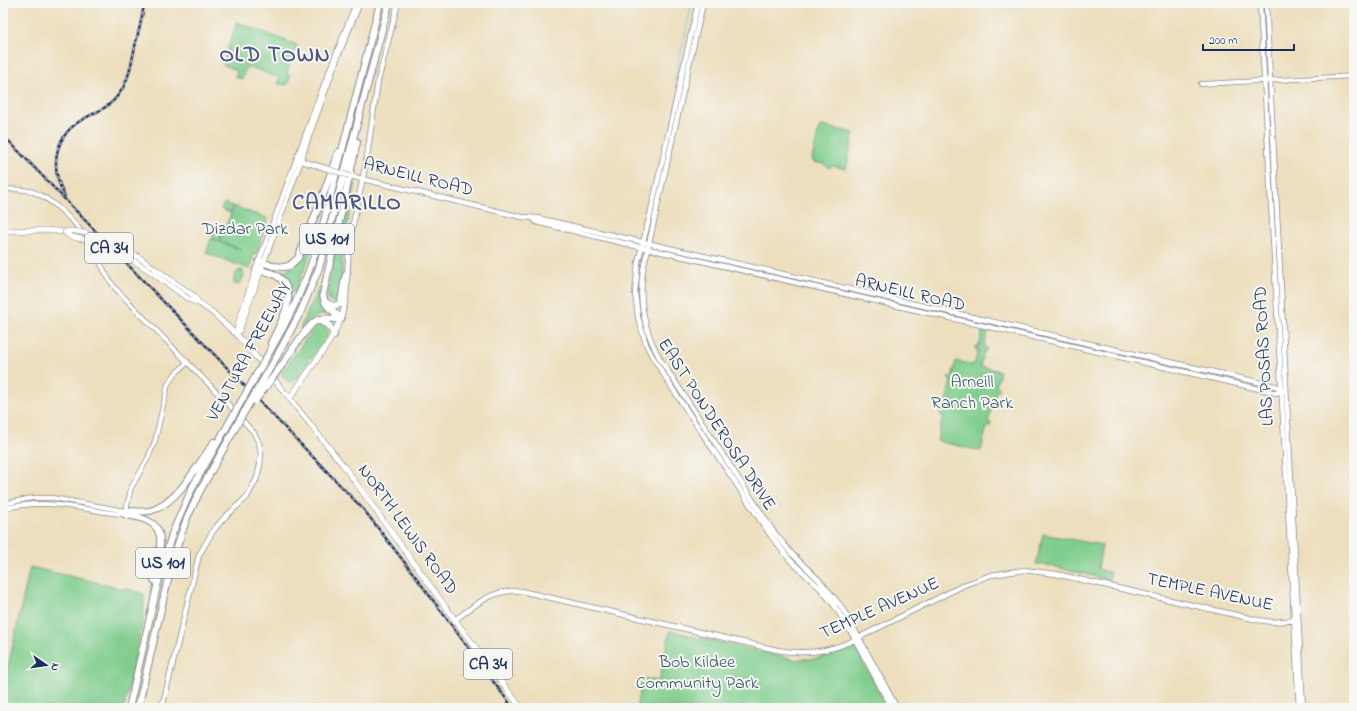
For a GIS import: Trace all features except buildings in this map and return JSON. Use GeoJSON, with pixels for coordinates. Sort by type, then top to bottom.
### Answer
{"type":"FeatureCollection","features":[{"type":"Feature","properties":{"kind":"highway","name":"VENTURA FREEWAY"},"geometry":{"type":"LineString","coordinates":[[129,708],[165,555],[178,518],[200,472],[294,308],[309,271],[322,230],[380,3]]}},
{"type":"Feature","properties":{"kind":"highway","name":"VENTURA FREEWAY"},"geometry":{"type":"LineString","coordinates":[[138,708],[172,562],[181,535],[200,491],[301,311],[319,268],[389,3]]}},
{"type":"Feature","properties":{"kind":"highway"},"geometry":{"type":"LineString","coordinates":[[240,421],[310,325],[318,320],[326,318],[336,320],[341,319],[338,314],[329,309],[323,294],[358,136],[361,113]]}},
{"type":"Feature","properties":{"kind":"highway"},"geometry":{"type":"LineString","coordinates":[[261,262],[273,266],[284,267],[289,266],[298,258],[321,201],[349,124]]}},
{"type":"Feature","properties":{"kind":"highway"},"geometry":{"type":"LineString","coordinates":[[259,269],[278,277],[286,286],[288,292],[287,306],[269,350]]}},
{"type":"Feature","properties":{"kind":"highway"},"geometry":{"type":"LineString","coordinates":[[325,301],[328,305],[333,306],[340,304],[344,277],[347,273]]}},
{"type":"Feature","properties":{"kind":"highway"},"geometry":{"type":"LineString","coordinates":[[318,320],[327,323],[332,329],[334,335]]}},
{"type":"Feature","properties":{"kind":"highway"},"geometry":{"type":"LineString","coordinates":[[126,513],[152,510],[161,507],[171,500],[195,470],[217,437],[225,429]]}},
{"type":"Feature","properties":{"kind":"highway"},"geometry":{"type":"LineString","coordinates":[[126,513],[147,520],[154,525],[160,539],[161,547],[155,575],[150,614]]}},
{"type":"Feature","properties":{"kind":"main road"},"geometry":{"type":"LineString","coordinates":[[261,262],[290,191],[328,72],[356,3]]}},
{"type":"Feature","properties":{"kind":"main road"},"geometry":{"type":"LineString","coordinates":[[237,335],[247,310],[261,262],[338,56],[360,3]]}},
{"type":"Feature","properties":{"kind":"main road"},"geometry":{"type":"LineString","coordinates":[[290,398],[334,335],[341,319],[346,299],[349,243],[363,180],[378,81],[398,3]]}},
{"type":"Feature","properties":{"kind":"main road","name":"EAST PONDEROSA DRIVE"},"geometry":{"type":"LineString","coordinates":[[698,3],[645,245],[641,282],[644,316],[649,337],[660,359],[773,531],[792,554],[829,591],[840,605],[892,708]]}},
{"type":"Feature","properties":{"kind":"main road","name":"EAST PONDEROSA DRIVE"},"geometry":{"type":"LineString","coordinates":[[703,3],[645,245],[638,262],[635,281],[638,317],[646,344],[655,362],[676,394],[771,536],[790,560],[820,588],[834,605],[857,638],[898,708]]}},
{"type":"Feature","properties":{"kind":"main road","name":"LAS POSAS ROAD"},"geometry":{"type":"LineString","coordinates":[[1260,3],[1267,80]]}},
{"type":"Feature","properties":{"kind":"main road","name":"LAS POSAS ROAD"},"geometry":{"type":"LineString","coordinates":[[1266,3],[1267,80],[1296,620],[1299,708]]}},
{"type":"Feature","properties":{"kind":"main road","name":"ARNEILL ROAD"},"geometry":{"type":"LineString","coordinates":[[299,160],[363,180],[534,219],[537,218],[645,245],[1277,392],[1283,390]]}},
{"type":"Feature","properties":{"kind":"main road","name":"CA 34"},"geometry":{"type":"LineString","coordinates":[[3,230],[46,230],[65,232],[69,230],[90,235],[126,249],[194,296],[199,303],[220,318],[237,335]]}},
{"type":"Feature","properties":{"kind":"main road"},"geometry":{"type":"LineString","coordinates":[[637,306],[640,313],[644,316]]}},
{"type":"Feature","properties":{"kind":"main road","name":"NORTH LEWIS ROAD"},"geometry":{"type":"LineString","coordinates":[[237,335],[290,398],[343,465],[455,620],[521,708]]}},
{"type":"Feature","properties":{"kind":"main road"},"geometry":{"type":"LineString","coordinates":[[162,708],[199,555],[213,531],[246,497],[257,478],[261,454],[259,443],[254,433]]}},
{"type":"Feature","properties":{"kind":"main road","name":"TEMPLE AVENUE"},"geometry":{"type":"LineString","coordinates":[[455,620],[488,596],[501,592],[517,591],[783,652],[819,652],[834,648],[857,638],[971,582],[991,575],[1016,571],[1039,571],[1056,574],[1258,620],[1272,622],[1296,620]]}},
{"type":"Feature","properties":{"kind":"main road","name":"LAS POSAS ROAD"},"geometry":{"type":"LineString","coordinates":[[1296,620],[1303,708]]}},
{"type":"Feature","properties":{"kind":"street"},"geometry":{"type":"LineString","coordinates":[[1201,84],[1354,76]]}},
{"type":"Feature","properties":{"kind":"street"},"geometry":{"type":"LineString","coordinates":[[3,189],[31,191],[43,196],[54,204],[86,237],[106,275],[115,288],[188,362],[254,433]]}},
{"type":"Feature","properties":{"kind":"street"},"geometry":{"type":"LineString","coordinates":[[126,513],[131,488],[153,447],[170,381],[188,362]]}},
{"type":"Feature","properties":{"kind":"street"},"geometry":{"type":"LineString","coordinates":[[3,504],[28,498],[53,498],[126,513]]}},
{"type":"Feature","properties":{"kind":"street"},"geometry":{"type":"LineString","coordinates":[[3,509],[25,504],[50,503],[126,513]]}},
{"type":"Feature","properties":{"kind":"green space"},"geometry":{"type":"Polygon","coordinates":[[[237,22],[297,45],[287,73],[290,77],[287,85],[278,84],[279,78],[247,66],[242,79],[235,77],[237,71],[222,64],[237,22]]]}},
{"type":"Feature","properties":{"kind":"green space"},"geometry":{"type":"Polygon","coordinates":[[[822,126],[854,133],[846,169],[833,166],[829,168],[824,164],[813,162],[812,159],[819,128],[822,126]]]}},
{"type":"Feature","properties":{"kind":"green space"},"geometry":{"type":"Polygon","coordinates":[[[350,181],[355,183],[355,187],[343,245],[341,298],[335,303],[329,300],[327,293],[350,181]]]}},
{"type":"Feature","properties":{"kind":"green space"},"geometry":{"type":"Polygon","coordinates":[[[224,203],[233,206],[230,213],[221,209],[224,203]]]}},
{"type":"Feature","properties":{"kind":"green space","name":"Dizdar Park"},"geometry":{"type":"Polygon","coordinates":[[[234,206],[268,219],[256,255],[254,254],[249,269],[206,253],[211,239],[243,250],[220,242],[234,206]]]}},
{"type":"Feature","properties":{"kind":"green space"},"geometry":{"type":"Polygon","coordinates":[[[216,226],[223,229],[219,241],[212,238],[216,226]]]}},
{"type":"Feature","properties":{"kind":"green space"},"geometry":{"type":"Polygon","coordinates":[[[312,232],[316,233],[307,263],[295,292],[290,291],[279,275],[282,271],[295,266],[299,262],[312,232]]]}},
{"type":"Feature","properties":{"kind":"green space"},"geometry":{"type":"Polygon","coordinates":[[[241,270],[244,272],[244,277],[240,283],[235,285],[235,276],[237,272],[241,270]]]}},
{"type":"Feature","properties":{"kind":"green space"},"geometry":{"type":"Polygon","coordinates":[[[319,287],[322,288],[329,313],[317,316],[300,328],[319,287]]]}},
{"type":"Feature","properties":{"kind":"green space"},"geometry":{"type":"Polygon","coordinates":[[[321,324],[326,326],[326,339],[311,359],[309,357],[307,359],[309,362],[300,376],[296,380],[289,382],[281,373],[314,328],[321,324]]]}},
{"type":"Feature","properties":{"kind":"green space","name":"Arneill Ranch Park"},"geometry":{"type":"Polygon","coordinates":[[[983,329],[988,330],[984,347],[987,348],[986,351],[984,351],[980,366],[1000,371],[996,386],[999,387],[999,391],[996,391],[988,422],[991,423],[990,427],[987,426],[981,451],[937,441],[943,416],[940,412],[944,412],[951,380],[948,379],[948,377],[952,377],[956,361],[974,365],[978,350],[975,349],[976,346],[979,346],[983,329]]]}},
{"type":"Feature","properties":{"kind":"green space"},"geometry":{"type":"Polygon","coordinates":[[[1043,534],[1102,545],[1098,569],[1111,573],[1109,580],[1052,566],[1036,564],[1043,534]]]}},
{"type":"Feature","properties":{"kind":"green space"},"geometry":{"type":"Polygon","coordinates":[[[30,567],[144,594],[144,616],[124,708],[3,708],[3,696],[6,691],[4,685],[30,567]]]}},
{"type":"Feature","properties":{"kind":"green space","name":"Bob Kildee Community Park"},"geometry":{"type":"Polygon","coordinates":[[[670,631],[797,660],[823,657],[854,647],[888,708],[636,708],[643,678],[659,681],[670,631]]]}},
{"type":"Feature","properties":{"kind":"waterway"},"geometry":{"type":"LineString","coordinates":[[674,83],[692,3]]}},
{"type":"Feature","properties":{"kind":"railway"},"geometry":{"type":"LineString","coordinates":[[65,196],[57,176],[56,165],[59,145],[71,128],[111,103],[123,88],[130,69],[144,3]]}},
{"type":"Feature","properties":{"kind":"railway"},"geometry":{"type":"LineString","coordinates":[[3,135],[364,510],[513,708]]}},
{"type":"Feature","properties":{"kind":"district","name":"OLD TOWN"},"geometry":{"type":"Point","coordinates":[275,56]}},
{"type":"Feature","properties":{"kind":"district","name":"CAMARILLO"},"geometry":{"type":"Point","coordinates":[347,204]}}]}
